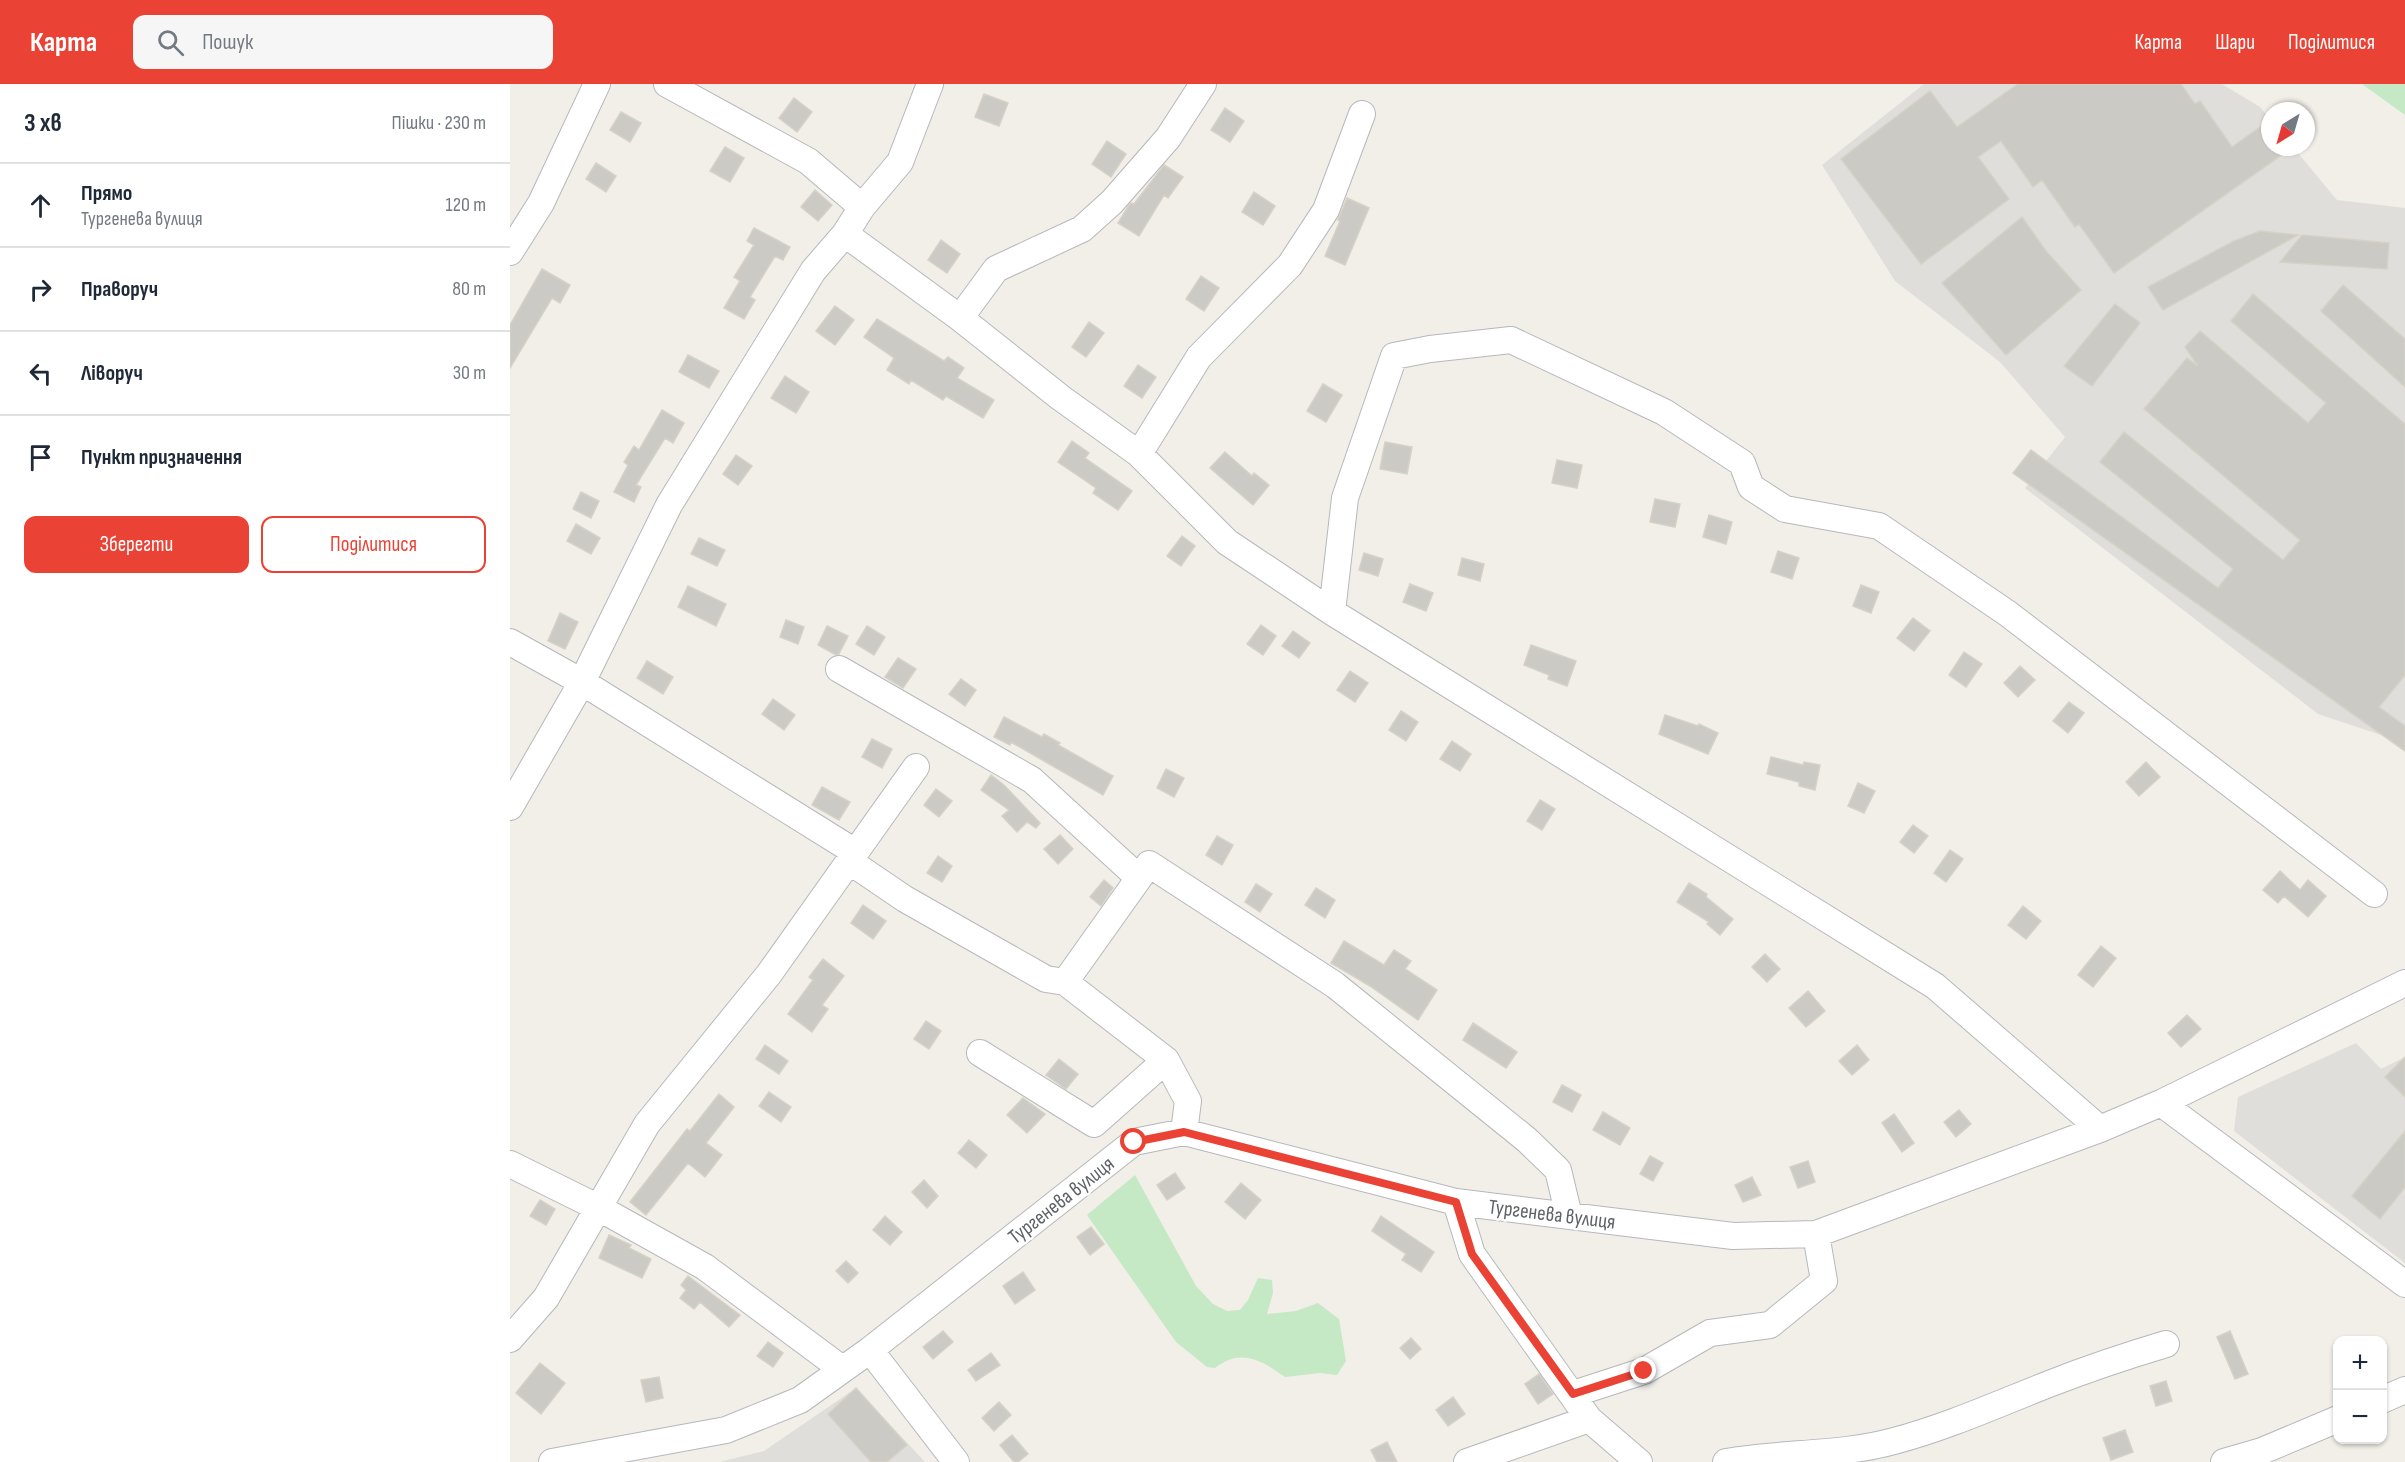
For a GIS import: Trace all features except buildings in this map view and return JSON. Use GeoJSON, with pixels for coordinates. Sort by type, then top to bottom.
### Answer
{"type":"FeatureCollection","features":[{"type":"Feature","properties":{"kind":"street"},"geometry":{"type":"LineString","coordinates":[[510,252],[541,203],[597,84]]}},
{"type":"Feature","properties":{"kind":"street"},"geometry":{"type":"LineString","coordinates":[[667,84],[808,161],[862,207]]}},
{"type":"Feature","properties":{"kind":"street"},"geometry":{"type":"LineString","coordinates":[[510,807],[582,682],[669,505],[813,271],[845,234],[862,207],[900,162],[930,84]]}},
{"type":"Feature","properties":{"kind":"street"},"geometry":{"type":"LineString","coordinates":[[960,318],[996,269],[1082,229],[1112,202],[1168,138],[1203,84]]}},
{"type":"Feature","properties":{"kind":"street"},"geometry":{"type":"LineString","coordinates":[[1139,454],[1199,357],[1290,265],[1326,210],[1362,114]]}},
{"type":"Feature","properties":{"kind":"street"},"geometry":{"type":"LineString","coordinates":[[845,234],[960,318],[1061,398],[1139,454],[1227,542],[1332,612],[1935,986],[2100,1129]]}},
{"type":"Feature","properties":{"kind":"street"},"geometry":{"type":"LineString","coordinates":[[1332,612],[1345,498],[1394,356],[1430,349],[1511,340],[1664,412],[1742,463],[1751,487],[1785,509],[1879,526],[2007,613],[2374,894]]}},
{"type":"Feature","properties":{"kind":"street"},"geometry":{"type":"LineString","coordinates":[[510,642],[582,682],[852,857],[905,899],[1046,979],[1065,982],[1166,1060],[1188,1101],[1184,1132]]}},
{"type":"Feature","properties":{"kind":"street"},"geometry":{"type":"LineString","coordinates":[[839,669],[1032,780],[1139,878]]}},
{"type":"Feature","properties":{"kind":"street"},"geometry":{"type":"LineString","coordinates":[[510,1339],[546,1298],[647,1124],[770,974],[916,767]]}},
{"type":"Feature","properties":{"kind":"street"},"geometry":{"type":"LineString","coordinates":[[1065,982],[1149,864],[1335,985],[1527,1140],[1558,1170],[1569,1216]]}},
{"type":"Feature","properties":{"kind":"street","name":"Тургенева вулиця"},"geometry":{"type":"LineString","coordinates":[[552,1462],[726,1430],[800,1400],[870,1350],[1134,1142],[1184,1132],[1456,1202],[1733,1236],[1816,1234],[2100,1129],[2161,1103],[2405,983]]}},
{"type":"Feature","properties":{"kind":"street"},"geometry":{"type":"LineString","coordinates":[[980,1053],[1094,1124],[1166,1060]]}},
{"type":"Feature","properties":{"kind":"street"},"geometry":{"type":"LineString","coordinates":[[2161,1103],[2405,1284]]}},
{"type":"Feature","properties":{"kind":"street"},"geometry":{"type":"LineString","coordinates":[[510,1164],[599,1208],[705,1267],[842,1369]]}},
{"type":"Feature","properties":{"kind":"street"},"geometry":{"type":"LineString","coordinates":[[1456,1202],[1472,1254],[1590,1419],[1639,1462]]}},
{"type":"Feature","properties":{"kind":"street"},"geometry":{"type":"LineString","coordinates":[[1573,1394],[1644,1371],[1710,1333],[1770,1325],[1824,1281],[1816,1234]]}},
{"type":"Feature","properties":{"kind":"street"},"geometry":{"type":"LineString","coordinates":[[1726,1462],[1894,1442],[1978,1413],[2121,1358],[2166,1344]]}},
{"type":"Feature","properties":{"kind":"street"},"geometry":{"type":"LineString","coordinates":[[870,1350],[956,1462]]}},
{"type":"Feature","properties":{"kind":"street"},"geometry":{"type":"LineString","coordinates":[[2387,1398],[2405,1390]]}},
{"type":"Feature","properties":{"kind":"street"},"geometry":{"type":"LineString","coordinates":[[1467,1462],[1590,1419]]}},
{"type":"Feature","properties":{"kind":"street"},"geometry":{"type":"LineString","coordinates":[[2224,1462],[2262,1452],[2333,1421]]}},
{"type":"Feature","properties":{"kind":"shaded area"},"geometry":{"type":"Polygon","coordinates":[[[1924,84],[2222,84],[2261,108],[2261,156],[2300,156],[2337,200],[2405,208],[2405,743],[2318,714],[2025,488],[2065,437],[2000,362],[1895,281],[1822,165],[1924,84]]]}},
{"type":"Feature","properties":{"kind":"shaded area"},"geometry":{"type":"Polygon","coordinates":[[[2356,1043],[2381,1069],[2405,1057],[2405,1263],[2234,1131],[2238,1097],[2356,1043]]]}},
{"type":"Feature","properties":{"kind":"shaded area"},"geometry":{"type":"Polygon","coordinates":[[[856,1388],[925,1462],[719,1462],[764,1451],[856,1388]]]}},
{"type":"Feature","properties":{"kind":"green space"},"geometry":{"type":"Polygon","coordinates":[[[2362,84],[2405,84],[2405,115],[2362,84]]]}},
{"type":"Feature","properties":{"kind":"green space"},"geometry":{"type":"Polygon","coordinates":[[[1135,1175],[1196,1286],[1213,1304],[1227,1311],[1240,1310],[1248,1300],[1258,1278],[1272,1280],[1273,1293],[1267,1314],[1296,1311],[1318,1303],[1339,1319],[1346,1361],[1337,1375],[1320,1373],[1285,1377],[1259,1361],[1242,1358],[1224,1362],[1215,1368],[1207,1367],[1176,1342],[1087,1215],[1135,1175]]]}},
{"type":"Feature","properties":{"kind":"route"},"geometry":{"type":"LineString","coordinates":[[1134,1142],[1184,1132],[1456,1202],[1472,1254],[1573,1394],[1644,1371]]}}]}
